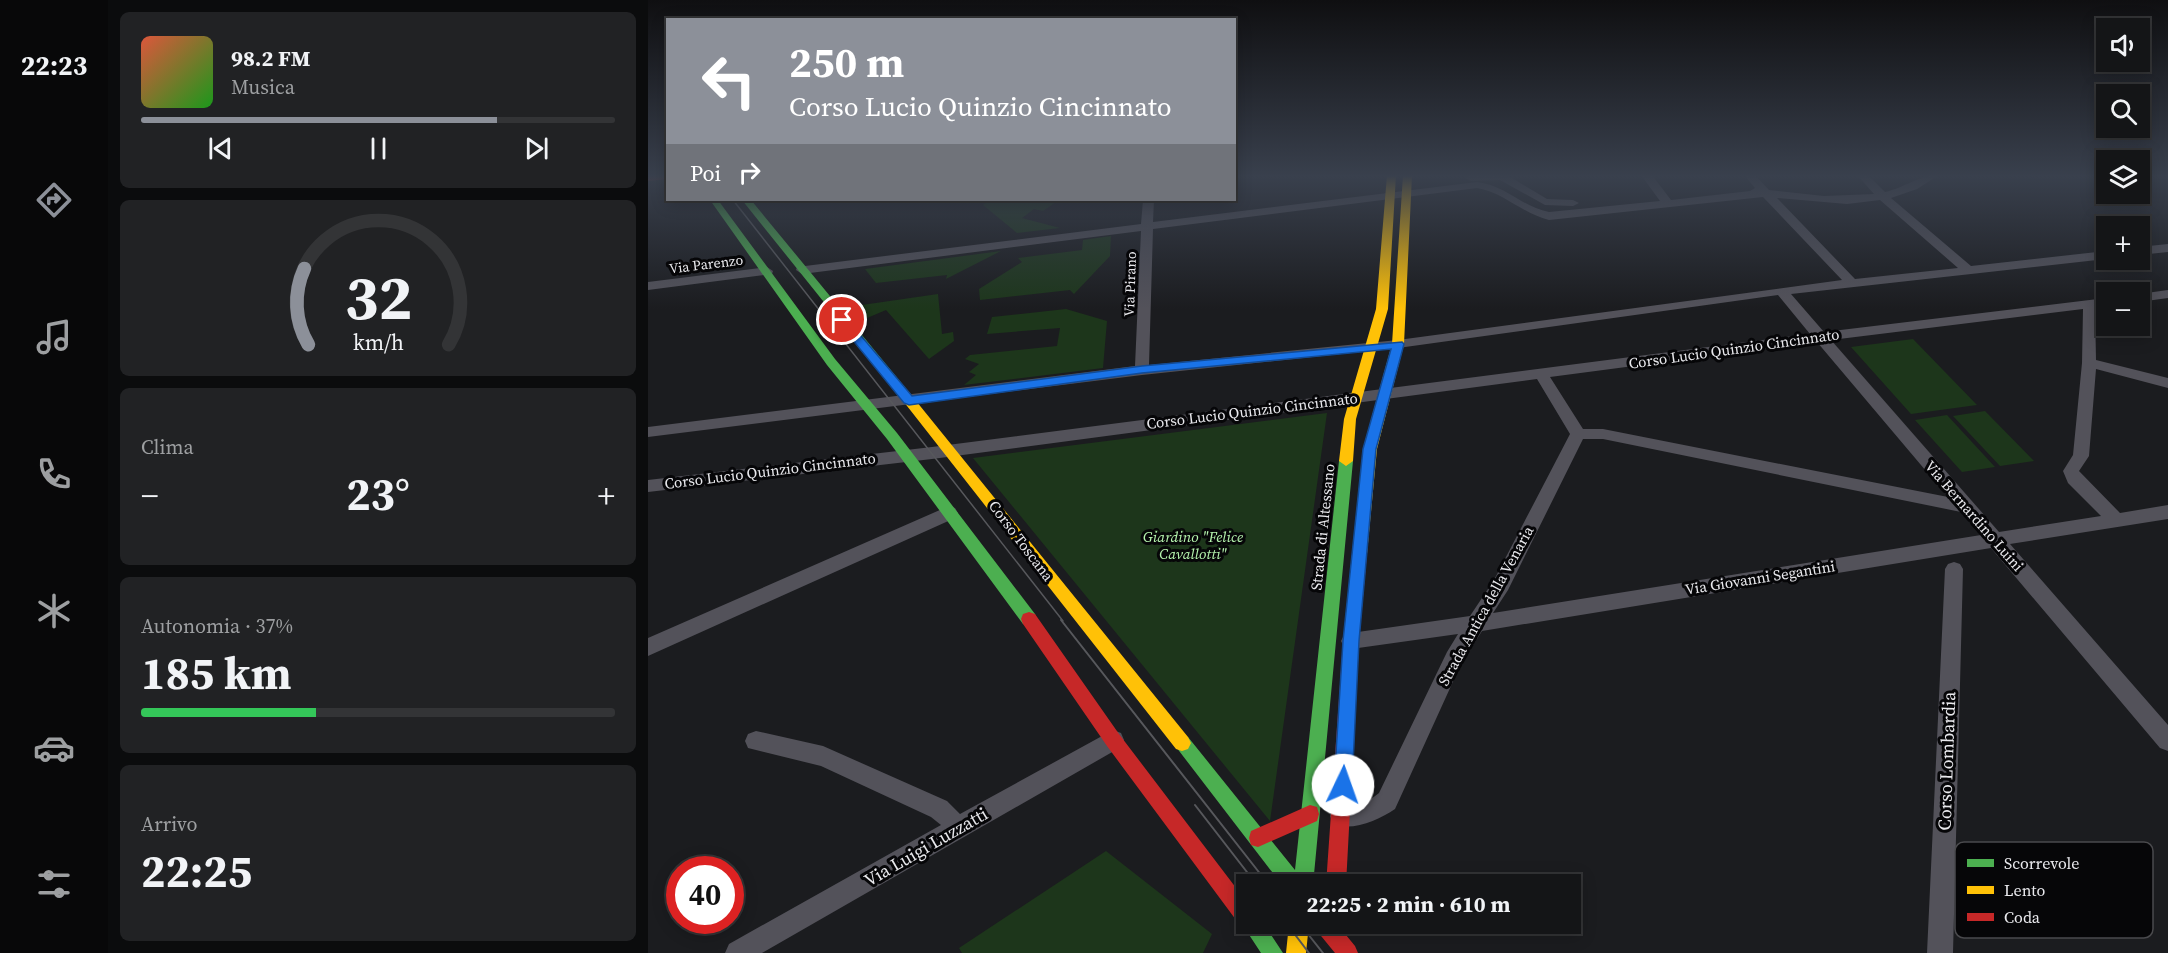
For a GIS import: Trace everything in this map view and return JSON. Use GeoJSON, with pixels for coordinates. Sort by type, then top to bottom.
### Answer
{"type":"FeatureCollection","features":[{"type":"Feature","properties":{"kind":"street"},"geometry":{"type":"LineString","coordinates":[[729,219],[831,362],[1021,608],[1113,740],[1236,904]]}},
{"type":"Feature","properties":{"kind":"street","name":"Corso Toscana"},"geometry":{"type":"LineString","coordinates":[[762,219],[950,450],[1037,564],[1286,874]]}},
{"type":"Feature","properties":{"kind":"street","name":"Via Pirano"},"geometry":{"type":"LineString","coordinates":[[1142,370],[1146,219]]}},
{"type":"Feature","properties":{"kind":"street"},"geometry":{"type":"LineString","coordinates":[[802,270],[1191,219]]}},
{"type":"Feature","properties":{"kind":"street","name":"Strada di Altessano"},"geometry":{"type":"LineString","coordinates":[[1304,874],[1350,418],[1382,309],[1388,219]]}},
{"type":"Feature","properties":{"kind":"street"},"geometry":{"type":"LineString","coordinates":[[1337,874],[1351,641],[1370,449],[1398,344],[1406,219]]}},
{"type":"Feature","properties":{"kind":"street"},"geometry":{"type":"LineString","coordinates":[[1791,219],[1852,283]]}},
{"type":"Feature","properties":{"kind":"street"},"geometry":{"type":"LineString","coordinates":[[1909,219],[1968,270]]}},
{"type":"Feature","properties":{"kind":"street"},"geometry":{"type":"LineString","coordinates":[[2150,250],[2168,248]]}},
{"type":"Feature","properties":{"kind":"street"},"geometry":{"type":"LineString","coordinates":[[648,432],[1142,370],[1398,344],[1780,291],[2096,256]]}},
{"type":"Feature","properties":{"kind":"street","name":"Via Parenzo"},"geometry":{"type":"LineString","coordinates":[[648,286],[767,271]]}},
{"type":"Feature","properties":{"kind":"street","name":"Via Bernardino Luini"},"geometry":{"type":"LineString","coordinates":[[1780,291],[2168,741]]}},
{"type":"Feature","properties":{"kind":"street"},"geometry":{"type":"LineString","coordinates":[[2150,296],[2168,294]]}},
{"type":"Feature","properties":{"kind":"street","name":"Corso Lucio Quinzio Cincinnato"},"geometry":{"type":"LineString","coordinates":[[648,486],[905,456],[1819,337],[2096,304]]}},
{"type":"Feature","properties":{"kind":"street"},"geometry":{"type":"LineString","coordinates":[[2088,305],[2090,311],[2089,363],[2081,456],[2071,471],[2074,479],[2117,521]]}},
{"type":"Feature","properties":{"kind":"street"},"geometry":{"type":"LineString","coordinates":[[2089,363],[2168,383]]}},
{"type":"Feature","properties":{"kind":"street"},"geometry":{"type":"LineString","coordinates":[[1541,375],[1578,434],[1603,434],[1966,507]]}},
{"type":"Feature","properties":{"kind":"street","name":"Strada Antica della Venaria"},"geometry":{"type":"LineString","coordinates":[[1341,816],[1375,809],[1387,801],[1454,658],[1501,585],[1578,434]]}},
{"type":"Feature","properties":{"kind":"street"},"geometry":{"type":"LineString","coordinates":[[648,647],[949,513]]}},
{"type":"Feature","properties":{"kind":"street","name":"Via Giovanni Segantini"},"geometry":{"type":"LineString","coordinates":[[1351,641],[1475,624],[2168,513]]}},
{"type":"Feature","properties":{"kind":"street","name":"Corso Lombardia"},"geometry":{"type":"LineString","coordinates":[[1940,953],[1954,569]]}},
{"type":"Feature","properties":{"kind":"street","name":"Via Luigi Luzzatti"},"geometry":{"type":"LineString","coordinates":[[738,953],[1113,740]]}},
{"type":"Feature","properties":{"kind":"street"},"geometry":{"type":"LineString","coordinates":[[756,741],[823,756],[939,809],[948,816],[956,830]]}},
{"type":"Feature","properties":{"kind":"street"},"geometry":{"type":"LineString","coordinates":[[1258,838],[1310,814]]}},
{"type":"Feature","properties":{"kind":"street"},"geometry":{"type":"LineString","coordinates":[[1259,934],[1273,953]]}},
{"type":"Feature","properties":{"kind":"street"},"geometry":{"type":"LineString","coordinates":[[1296,953],[1298,934]]}},
{"type":"Feature","properties":{"kind":"street"},"geometry":{"type":"LineString","coordinates":[[1330,934],[1332,953]]}},
{"type":"Feature","properties":{"kind":"street"},"geometry":{"type":"LineString","coordinates":[[1334,934],[1348,953]]}},
{"type":"Feature","properties":{"kind":"green space"},"geometry":{"type":"Polygon","coordinates":[[[1001,219],[1028,219],[1060,228],[1017,233],[1001,219]]]}},
{"type":"Feature","properties":{"kind":"green space"},"geometry":{"type":"Polygon","coordinates":[[[1111,236],[1110,256],[1074,294],[1070,290],[980,300],[979,289],[1022,262],[1018,258],[1082,250],[1083,240],[1111,236]]]}},
{"type":"Feature","properties":{"kind":"green space"},"geometry":{"type":"Polygon","coordinates":[[[1001,251],[946,279],[947,275],[876,283],[865,269],[1001,251]]]}},
{"type":"Feature","properties":{"kind":"green space"},"geometry":{"type":"Polygon","coordinates":[[[938,294],[942,334],[953,332],[954,341],[929,359],[886,310],[860,321],[848,307],[938,294]]]}},
{"type":"Feature","properties":{"kind":"green space"},"geometry":{"type":"Polygon","coordinates":[[[1066,309],[1107,321],[1103,368],[964,385],[976,375],[969,372],[979,364],[965,359],[970,355],[1057,346],[1060,328],[987,334],[992,317],[1066,309]]]}},
{"type":"Feature","properties":{"kind":"green space"},"geometry":{"type":"Polygon","coordinates":[[[1913,339],[1977,405],[1911,414],[1851,347],[1913,339]]]}},
{"type":"Feature","properties":{"kind":"green space"},"geometry":{"type":"Polygon","coordinates":[[[1985,411],[2034,461],[2000,466],[1953,416],[1985,411]]]}},
{"type":"Feature","properties":{"kind":"green space","name":"Giardino \"Felice Cavallotti\""},"geometry":{"type":"Polygon","coordinates":[[[1327,413],[1270,821],[973,458],[1327,413]]]}},
{"type":"Feature","properties":{"kind":"green space"},"geometry":{"type":"Polygon","coordinates":[[[1947,415],[1995,467],[1962,472],[1915,420],[1947,415]]]}},
{"type":"Feature","properties":{"kind":"green space"},"geometry":{"type":"Polygon","coordinates":[[[1106,851],[1212,934],[1203,953],[962,953],[959,948],[1106,851]]]}},
{"type":"Feature","properties":{"kind":"tram line"},"geometry":{"type":"LineString","coordinates":[[748,219],[1063,621]]}},
{"type":"Feature","properties":{"kind":"tram line"},"geometry":{"type":"LineString","coordinates":[[1061,620],[1260,874]]}},
{"type":"Feature","properties":{"kind":"tram line"},"geometry":{"type":"LineString","coordinates":[[1195,805],[1248,874]]}},
{"type":"Feature","properties":{"kind":"tram line"},"geometry":{"type":"LineString","coordinates":[[1295,934],[1309,953]]}},
{"type":"Feature","properties":{"kind":"tram line"},"geometry":{"type":"LineString","coordinates":[[1308,934],[1323,953]]}},
{"type":"Feature","properties":{"kind":"traffic: fast"},"geometry":{"type":"LineString","coordinates":[[728,219],[831,362],[892,436],[1029,619]]}},
{"type":"Feature","properties":{"kind":"traffic: fast"},"geometry":{"type":"LineString","coordinates":[[762,219],[904,394]]}},
{"type":"Feature","properties":{"kind":"traffic: fast"},"geometry":{"type":"LineString","coordinates":[[1304,874],[1346,461]]}},
{"type":"Feature","properties":{"kind":"traffic: fast"},"geometry":{"type":"LineString","coordinates":[[1182,743],[1285,874]]}},
{"type":"Feature","properties":{"kind":"traffic: fast"},"geometry":{"type":"LineString","coordinates":[[1259,934],[1273,953]]}},
{"type":"Feature","properties":{"kind":"traffic: slow"},"geometry":{"type":"LineString","coordinates":[[1346,461],[1350,419],[1382,309],[1389,219]]}},
{"type":"Feature","properties":{"kind":"traffic: slow"},"geometry":{"type":"LineString","coordinates":[[1360,554],[1370,449],[1398,344],[1405,219]]}},
{"type":"Feature","properties":{"kind":"traffic: slow"},"geometry":{"type":"LineString","coordinates":[[904,394],[1182,743]]}},
{"type":"Feature","properties":{"kind":"traffic: slow"},"geometry":{"type":"LineString","coordinates":[[1296,953],[1298,934]]}},
{"type":"Feature","properties":{"kind":"traffic: jam"},"geometry":{"type":"LineString","coordinates":[[1337,874],[1351,641],[1360,554]]}},
{"type":"Feature","properties":{"kind":"traffic: jam"},"geometry":{"type":"LineString","coordinates":[[1029,619],[1113,740],[1236,904]]}},
{"type":"Feature","properties":{"kind":"traffic: jam"},"geometry":{"type":"LineString","coordinates":[[1258,838],[1310,814]]}},
{"type":"Feature","properties":{"kind":"traffic: jam"},"geometry":{"type":"LineString","coordinates":[[1332,934],[1348,953]]}},
{"type":"Feature","properties":{"kind":"route"},"geometry":{"type":"LineString","coordinates":[[842,320],[909,400],[1142,370],[1398,344],[1370,449],[1351,641],[1343,785]]}}]}
